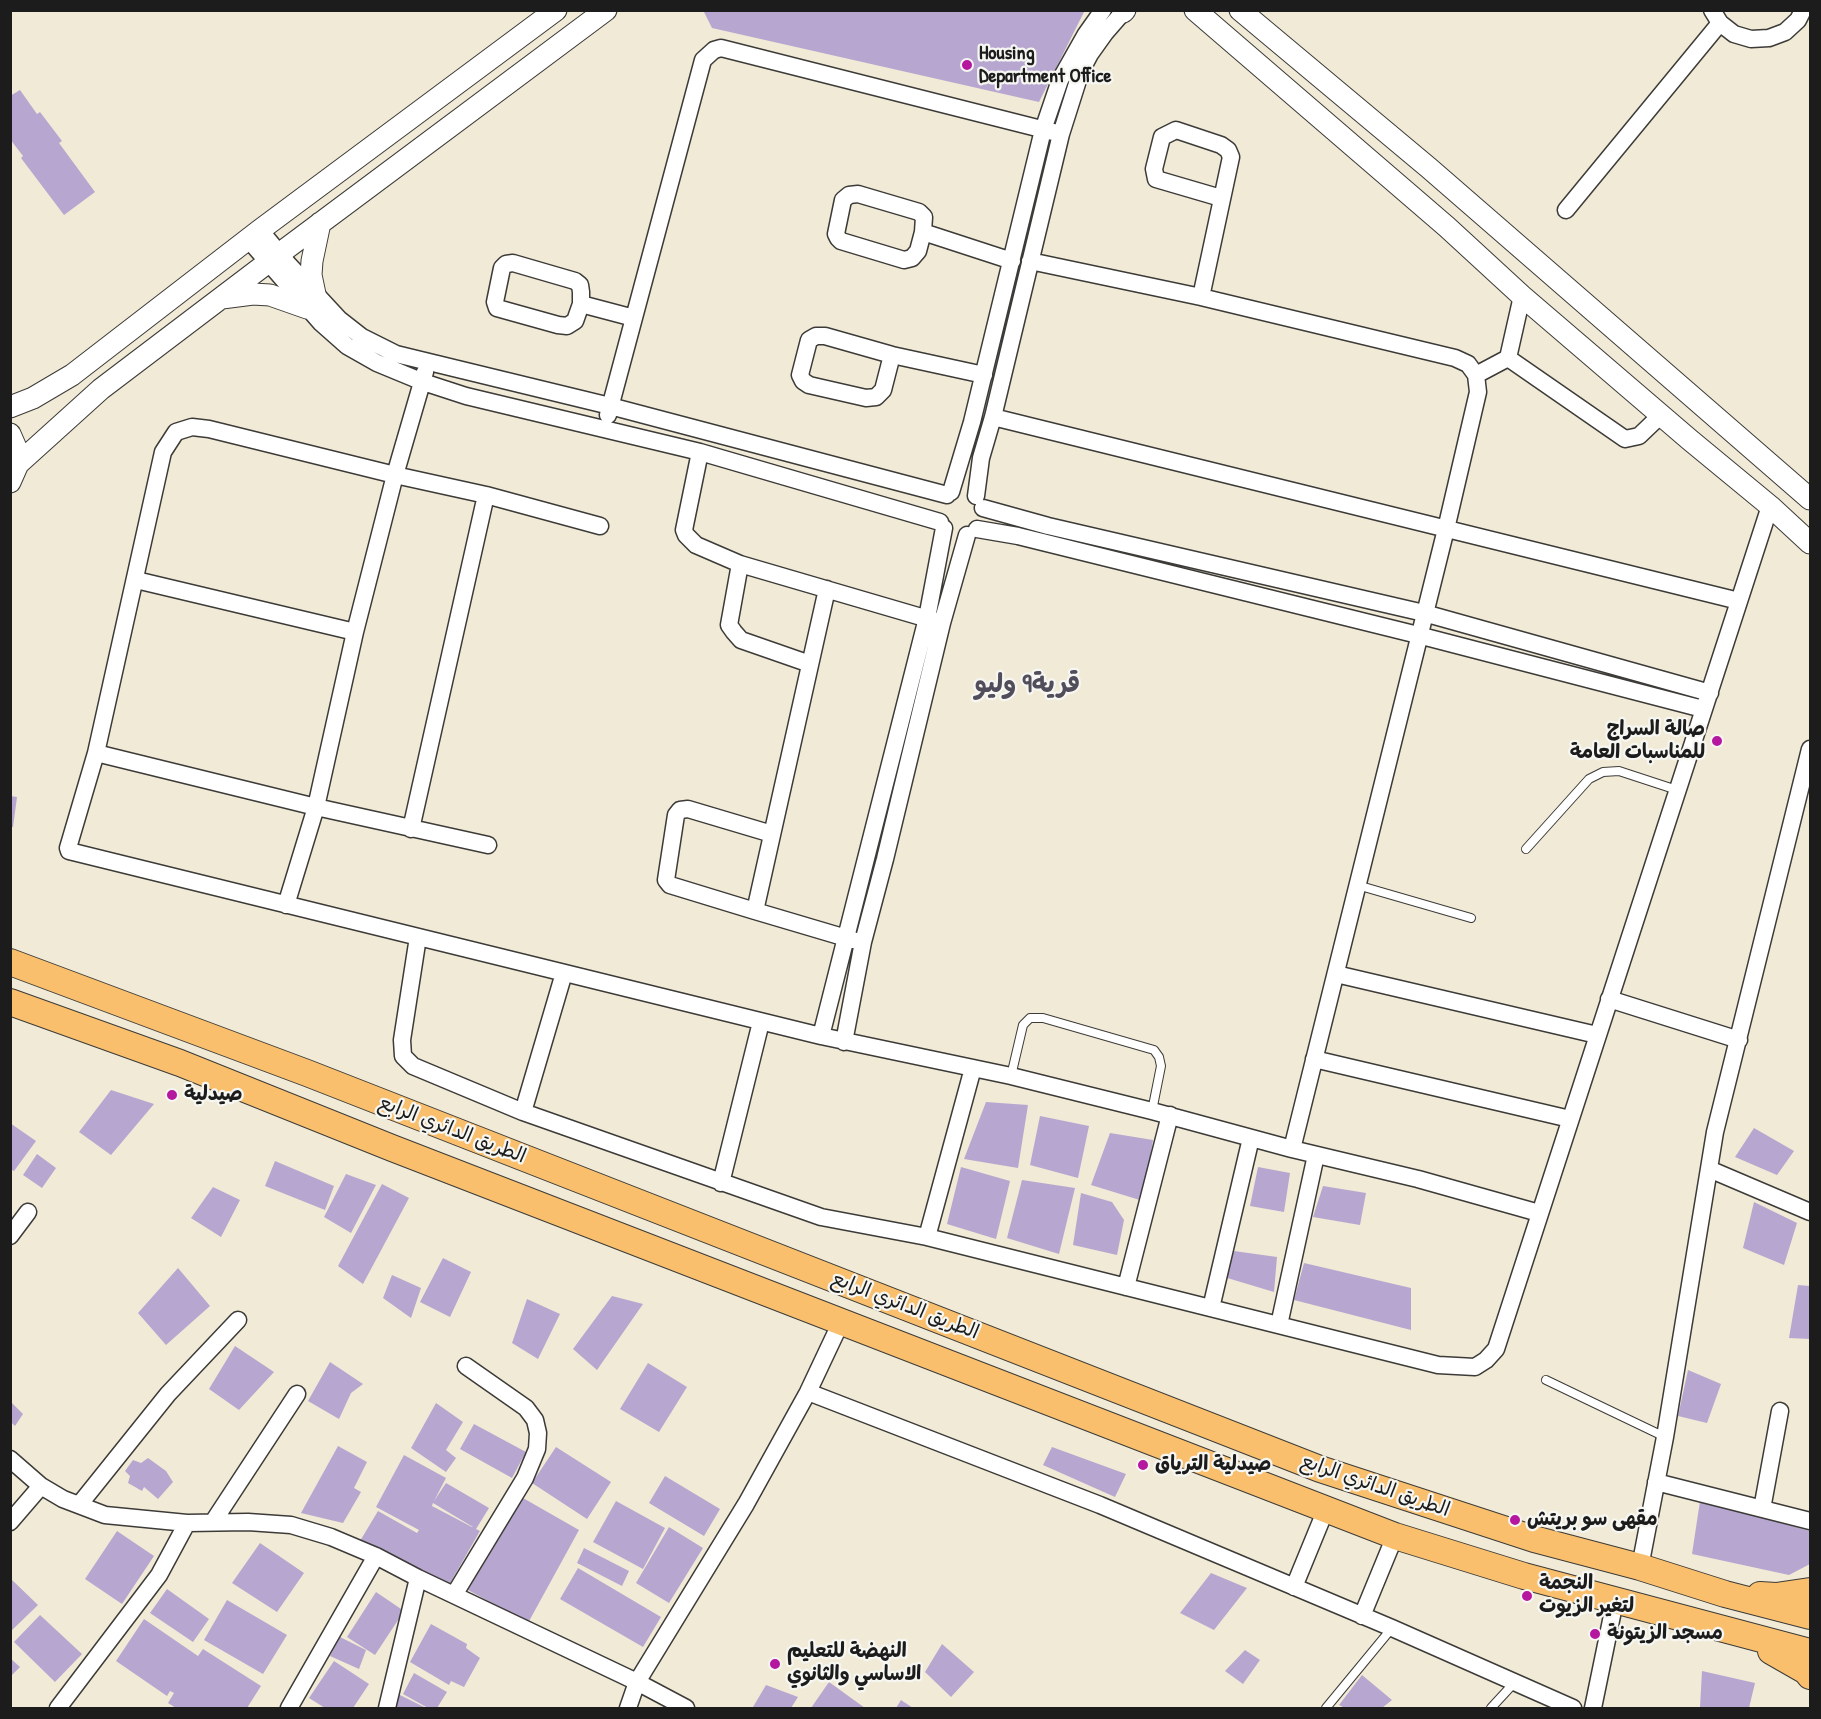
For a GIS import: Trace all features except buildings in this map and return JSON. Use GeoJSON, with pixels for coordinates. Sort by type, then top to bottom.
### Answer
{"type":"FeatureCollection","features":[{"type":"Feature","properties":{"kind":"main road","name":"الطريق الدائري الرابع"},"geometry":{"type":"LineString","coordinates":[[10,962],[307,1073],[1320,1469],[1534,1539],[1810,1616]]}},
{"type":"Feature","properties":{"kind":"main road","name":"الطريق الدائري الرابع"},"geometry":{"type":"LineString","coordinates":[[10,1002],[180,1063],[841,1323],[1395,1536],[1524,1576],[1810,1652]]}},
{"type":"Feature","properties":{"kind":"main road"},"geometry":{"type":"LineString","coordinates":[[1725,1594],[1776,1596],[1810,1591]]}},
{"type":"Feature","properties":{"kind":"main road"},"geometry":{"type":"LineString","coordinates":[[1734,1632],[1790,1661],[1810,1676]]}},
{"type":"Feature","properties":{"kind":"street"},"geometry":{"type":"LineString","coordinates":[[10,406],[33,398],[72,375],[254,235],[556,10]]}},
{"type":"Feature","properties":{"kind":"street"},"geometry":{"type":"LineString","coordinates":[[14,473],[101,390],[606,10]]}},
{"type":"Feature","properties":{"kind":"street"},"geometry":{"type":"LineString","coordinates":[[1196,10],[1447,227],[1522,296],[1770,506],[1810,543]]}},
{"type":"Feature","properties":{"kind":"street"},"geometry":{"type":"LineString","coordinates":[[1240,10],[1429,168],[1810,499]]}},
{"type":"Feature","properties":{"kind":"street"},"geometry":{"type":"LineString","coordinates":[[949,493],[984,375],[1043,130],[1060,80],[1081,42],[1119,11]]}},
{"type":"Feature","properties":{"kind":"street"},"geometry":{"type":"LineString","coordinates":[[821,1036],[845,937],[934,621],[972,532],[982,519],[981,458],[1061,135],[1085,63],[1119,11]]}},
{"type":"Feature","properties":{"kind":"street"},"geometry":{"type":"LineString","coordinates":[[1566,210],[1716,17],[1734,34],[1751,39],[1769,38],[1804,20]]}},
{"type":"Feature","properties":{"kind":"street"},"geometry":{"type":"LineString","coordinates":[[604,428],[703,60],[714,50],[721,48],[1061,135]]}},
{"type":"Feature","properties":{"kind":"street"},"geometry":{"type":"LineString","coordinates":[[1201,297],[1231,157],[1228,150],[1221,145],[1176,130],[1162,137],[1154,169],[1156,179],[1221,198]]}},
{"type":"Feature","properties":{"kind":"street"},"geometry":{"type":"LineString","coordinates":[[858,194],[919,212],[924,218],[923,232],[918,251],[912,258],[904,260],[841,241],[836,234],[843,200],[849,195],[858,194]]}},
{"type":"Feature","properties":{"kind":"street"},"geometry":{"type":"LineString","coordinates":[[311,301],[312,261],[320,223]]}},
{"type":"Feature","properties":{"kind":"street"},"geometry":{"type":"LineString","coordinates":[[923,232],[1012,261]]}},
{"type":"Feature","properties":{"kind":"street"},"geometry":{"type":"LineString","coordinates":[[254,235],[311,301],[321,323],[347,346],[377,363],[423,382],[466,396],[700,452],[942,525],[954,534],[972,532],[1018,536],[1418,635],[1703,709]]}},
{"type":"Feature","properties":{"kind":"street"},"geometry":{"type":"LineString","coordinates":[[1504,280],[1527,254]]}},
{"type":"Feature","properties":{"kind":"street"},"geometry":{"type":"LineString","coordinates":[[1030,261],[1201,297],[1455,358],[1468,364],[1476,375],[1478,392],[1446,529],[1292,1149]]}},
{"type":"Feature","properties":{"kind":"street"},"geometry":{"type":"LineString","coordinates":[[513,263],[575,281],[581,292],[581,304],[575,321],[567,326],[558,326],[497,308],[495,302],[502,268],[506,264],[513,263]]}},
{"type":"Feature","properties":{"kind":"street"},"geometry":{"type":"LineString","coordinates":[[222,298],[253,294],[311,301],[362,337],[396,354],[949,493]]}},
{"type":"Feature","properties":{"kind":"street"},"geometry":{"type":"LineString","coordinates":[[1476,375],[1508,358],[1522,296]]}},
{"type":"Feature","properties":{"kind":"street"},"geometry":{"type":"LineString","coordinates":[[581,304],[634,318]]}},
{"type":"Feature","properties":{"kind":"street"},"geometry":{"type":"LineString","coordinates":[[891,355],[883,390],[876,397],[866,398],[809,385],[800,375],[809,340],[816,336],[825,336],[891,355],[984,375]]}},
{"type":"Feature","properties":{"kind":"street"},"geometry":{"type":"LineString","coordinates":[[1508,358],[1625,440],[1639,436],[1660,415]]}},
{"type":"Feature","properties":{"kind":"street"},"geometry":{"type":"LineString","coordinates":[[286,905],[315,807],[395,475],[428,363]]}},
{"type":"Feature","properties":{"kind":"street"},"geometry":{"type":"LineString","coordinates":[[993,417],[1739,601]]}},
{"type":"Feature","properties":{"kind":"street"},"geometry":{"type":"LineString","coordinates":[[600,526],[486,495],[210,429],[192,427],[176,432],[163,452],[96,753],[69,851],[844,1042],[1011,1076],[1170,1115],[1292,1149],[1418,1179],[1539,1213]]}},
{"type":"Feature","properties":{"kind":"street"},"geometry":{"type":"LineString","coordinates":[[10,434],[17,450],[14,473]]}},
{"type":"Feature","properties":{"kind":"street"},"geometry":{"type":"LineString","coordinates":[[700,452],[684,530],[696,545],[740,564],[934,621]]}},
{"type":"Feature","properties":{"kind":"street"},"geometry":{"type":"LineString","coordinates":[[844,1042],[863,942],[885,859],[934,621],[942,549],[942,525],[938,510],[942,499],[949,493],[960,490],[969,492],[980,502],[1048,526],[1424,613],[1710,693]]}},
{"type":"Feature","properties":{"kind":"street"},"geometry":{"type":"LineString","coordinates":[[411,829],[486,495]]}},
{"type":"Feature","properties":{"kind":"street"},"geometry":{"type":"LineString","coordinates":[[418,937],[402,1040],[403,1056],[412,1066],[523,1112],[821,1217],[927,1237],[1438,1365],[1475,1367],[1486,1360],[1496,1349],[1770,506]]}},
{"type":"Feature","properties":{"kind":"street"},"geometry":{"type":"LineString","coordinates":[[740,564],[729,625],[741,640],[810,664]]}},
{"type":"Feature","properties":{"kind":"street"},"geometry":{"type":"LineString","coordinates":[[136,580],[356,632]]}},
{"type":"Feature","properties":{"kind":"street"},"geometry":{"type":"LineString","coordinates":[[754,911],[827,589]]}},
{"type":"Feature","properties":{"kind":"street"},"geometry":{"type":"LineString","coordinates":[[1640,1568],[1665,1437],[1715,1131],[1810,749]]}},
{"type":"Feature","properties":{"kind":"street"},"geometry":{"type":"LineString","coordinates":[[96,753],[315,807],[488,845]]}},
{"type":"Feature","properties":{"kind":"street"},"geometry":{"type":"LineString","coordinates":[[772,834],[688,809],[680,810],[676,815],[666,880],[670,885],[863,942]]}},
{"type":"Feature","properties":{"kind":"street"},"geometry":{"type":"LineString","coordinates":[[523,1112],[564,973]]}},
{"type":"Feature","properties":{"kind":"street"},"geometry":{"type":"LineString","coordinates":[[1336,974],[1598,1035]]}},
{"type":"Feature","properties":{"kind":"street"},"geometry":{"type":"LineString","coordinates":[[1609,999],[1739,1040]]}},
{"type":"Feature","properties":{"kind":"street"},"geometry":{"type":"LineString","coordinates":[[721,1183],[761,1022]]}},
{"type":"Feature","properties":{"kind":"street"},"geometry":{"type":"LineString","coordinates":[[1314,1059],[1570,1119]]}},
{"type":"Feature","properties":{"kind":"street"},"geometry":{"type":"LineString","coordinates":[[927,1237],[973,1068]]}},
{"type":"Feature","properties":{"kind":"street"},"geometry":{"type":"LineString","coordinates":[[1126,1287],[1170,1115]]}},
{"type":"Feature","properties":{"kind":"street"},"geometry":{"type":"LineString","coordinates":[[1211,1308],[1251,1138]]}},
{"type":"Feature","properties":{"kind":"street"},"geometry":{"type":"LineString","coordinates":[[1279,1325],[1316,1155]]}},
{"type":"Feature","properties":{"kind":"street"},"geometry":{"type":"LineString","coordinates":[[1709,1169],[1810,1212]]}},
{"type":"Feature","properties":{"kind":"street"},"geometry":{"type":"LineString","coordinates":[[10,1236],[28,1212]]}},
{"type":"Feature","properties":{"kind":"street"},"geometry":{"type":"LineString","coordinates":[[79,1505],[168,1394],[237,1320]]}},
{"type":"Feature","properties":{"kind":"street"},"geometry":{"type":"LineString","coordinates":[[628,1708],[637,1682],[746,1504],[808,1392],[841,1323]]}},
{"type":"Feature","properties":{"kind":"street"},"geometry":{"type":"LineString","coordinates":[[454,1595],[525,1478],[537,1449],[538,1433],[535,1420],[526,1408],[466,1366]]}},
{"type":"Feature","properties":{"kind":"street"},"geometry":{"type":"LineString","coordinates":[[808,1392],[1100,1505],[1392,1628],[1573,1708]]}},
{"type":"Feature","properties":{"kind":"street"},"geometry":{"type":"LineString","coordinates":[[213,1522],[297,1394]]}},
{"type":"Feature","properties":{"kind":"street"},"geometry":{"type":"LineString","coordinates":[[1762,1509],[1780,1411]]}},
{"type":"Feature","properties":{"kind":"street"},"geometry":{"type":"LineString","coordinates":[[10,1459],[41,1486],[63,1499],[105,1515],[187,1523],[291,1525],[331,1537],[376,1556],[686,1708]]}},
{"type":"Feature","properties":{"kind":"street"},"geometry":{"type":"LineString","coordinates":[[1656,1482],[1810,1521]]}},
{"type":"Feature","properties":{"kind":"street"},"geometry":{"type":"LineString","coordinates":[[10,1522],[41,1486]]}},
{"type":"Feature","properties":{"kind":"street"},"geometry":{"type":"LineString","coordinates":[[1294,1587],[1326,1509]]}},
{"type":"Feature","properties":{"kind":"street"},"geometry":{"type":"LineString","coordinates":[[58,1708],[159,1575],[187,1523]]}},
{"type":"Feature","properties":{"kind":"street"},"geometry":{"type":"LineString","coordinates":[[1362,1616],[1395,1536]]}},
{"type":"Feature","properties":{"kind":"street"},"geometry":{"type":"LineString","coordinates":[[289,1708],[376,1556]]}},
{"type":"Feature","properties":{"kind":"street"},"geometry":{"type":"LineString","coordinates":[[387,1708],[418,1578]]}},
{"type":"Feature","properties":{"kind":"street"},"geometry":{"type":"LineString","coordinates":[[1593,1708],[1616,1601]]}},
{"type":"Feature","properties":{"kind":"lane"},"geometry":{"type":"LineString","coordinates":[[1526,849],[1589,779],[1603,772],[1619,771],[1677,790]]}},
{"type":"Feature","properties":{"kind":"lane"},"geometry":{"type":"LineString","coordinates":[[1357,885],[1471,918]]}},
{"type":"Feature","properties":{"kind":"lane"},"geometry":{"type":"LineString","coordinates":[[1011,1076],[1023,1025],[1030,1018],[1043,1018],[1154,1050],[1161,1066],[1152,1111]]}},
{"type":"Feature","properties":{"kind":"lane"},"geometry":{"type":"LineString","coordinates":[[1545,1380],[1665,1437]]}},
{"type":"Feature","properties":{"kind":"lane"},"geometry":{"type":"LineString","coordinates":[[1326,1708],[1392,1628]]}},
{"type":"Feature","properties":{"kind":"lane"},"geometry":{"type":"LineString","coordinates":[[1491,1708],[1515,1682]]}},
{"type":"Feature","properties":{"kind":"place","name":"Housing Department Office"},"geometry":{"type":"Point","coordinates":[967,65]}},
{"type":"Feature","properties":{"kind":"place","name":"صالة السراج للمناسبات العامة"},"geometry":{"type":"Point","coordinates":[1717,741]}},
{"type":"Feature","properties":{"kind":"place","name":"صيدلية"},"geometry":{"type":"Point","coordinates":[172,1095]}},
{"type":"Feature","properties":{"kind":"place","name":"صيدلية الترياق"},"geometry":{"type":"Point","coordinates":[1143,1465]}},
{"type":"Feature","properties":{"kind":"place","name":"مقهى سو بريتش"},"geometry":{"type":"Point","coordinates":[1515,1520]}},
{"type":"Feature","properties":{"kind":"place","name":"النجمة لتغير الزيوت"},"geometry":{"type":"Point","coordinates":[1527,1596]}},
{"type":"Feature","properties":{"kind":"place","name":"مسجد الزيتونة"},"geometry":{"type":"Point","coordinates":[1595,1634]}},
{"type":"Feature","properties":{"kind":"place","name":"النهضة للتعليم الاساسي والثانوي"},"geometry":{"type":"Point","coordinates":[775,1664]}},
{"type":"Feature","properties":{"kind":"district","name":"قرية9 وليو"},"geometry":{"type":"Point","coordinates":[1027,685]}}]}
